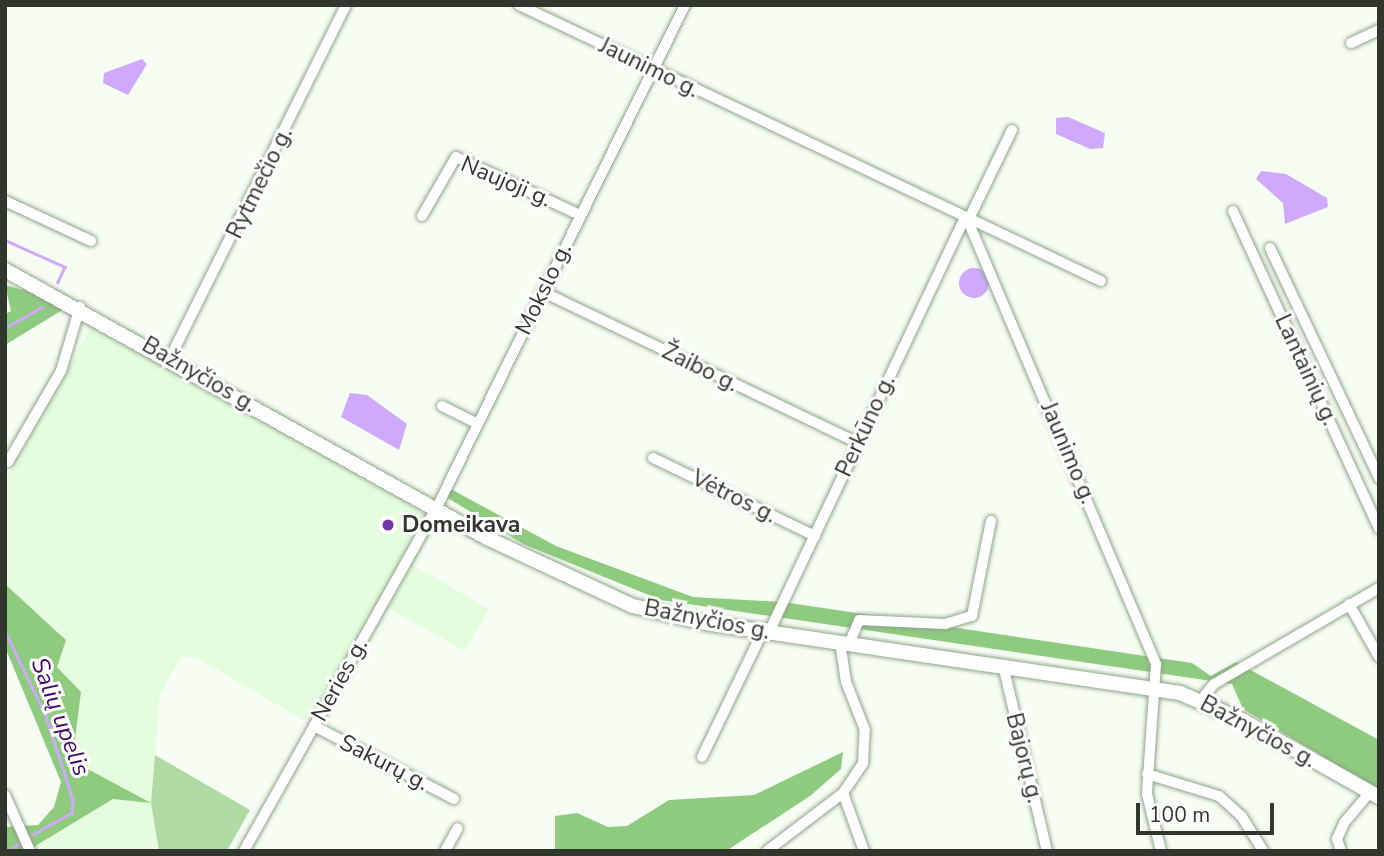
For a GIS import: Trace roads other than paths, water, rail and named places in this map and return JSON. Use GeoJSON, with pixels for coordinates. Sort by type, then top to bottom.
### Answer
{"type":"FeatureCollection","features":[{"type":"Feature","properties":{"kind":"main road","name":"Bažnyčios g."},"geometry":{"type":"LineString","coordinates":[[5,270],[80,307],[436,509],[633,606],[766,632],[1158,688],[1201,700],[1375,794]]}},
{"type":"Feature","properties":{"kind":"street","name":"Rytmečio g."},"geometry":{"type":"LineString","coordinates":[[170,358],[346,5]]}},
{"type":"Feature","properties":{"kind":"street","name":"Jaunimo g."},"geometry":{"type":"LineString","coordinates":[[519,5],[966,220],[1101,281]]}},
{"type":"Feature","properties":{"kind":"street","name":"Mokslo g."},"geometry":{"type":"LineString","coordinates":[[436,509],[685,5]]}},
{"type":"Feature","properties":{"kind":"street"},"geometry":{"type":"LineString","coordinates":[[1351,43],[1379,30]]}},
{"type":"Feature","properties":{"kind":"street","name":"Perkūno g."},"geometry":{"type":"LineString","coordinates":[[702,757],[815,536],[1012,130]]}},
{"type":"Feature","properties":{"kind":"street","name":"Naujoji g."},"geometry":{"type":"LineString","coordinates":[[422,216],[456,157],[580,215]]}},
{"type":"Feature","properties":{"kind":"street"},"geometry":{"type":"LineString","coordinates":[[5,201],[92,242]]}},
{"type":"Feature","properties":{"kind":"street","name":"Lantainių g."},"geometry":{"type":"LineString","coordinates":[[1233,211],[1379,529]]}},
{"type":"Feature","properties":{"kind":"street","name":"Jaunimo g."},"geometry":{"type":"LineString","coordinates":[[966,220],[1152,653],[1158,688],[1147,774],[1161,851]]}},
{"type":"Feature","properties":{"kind":"street"},"geometry":{"type":"LineString","coordinates":[[1270,248],[1379,478]]}},
{"type":"Feature","properties":{"kind":"street","name":"Žaibo g."},"geometry":{"type":"LineString","coordinates":[[543,292],[858,443]]}},
{"type":"Feature","properties":{"kind":"street"},"geometry":{"type":"LineString","coordinates":[[8,462],[61,371],[80,307]]}},
{"type":"Feature","properties":{"kind":"street"},"geometry":{"type":"LineString","coordinates":[[442,406],[478,424]]}},
{"type":"Feature","properties":{"kind":"street","name":"Vėtros g."},"geometry":{"type":"LineString","coordinates":[[653,457],[815,536]]}},
{"type":"Feature","properties":{"kind":"street","name":"Neries g."},"geometry":{"type":"LineString","coordinates":[[244,851],[436,509]]}},
{"type":"Feature","properties":{"kind":"street"},"geometry":{"type":"LineString","coordinates":[[769,850],[843,793],[863,763],[865,730],[839,659],[844,643],[859,620],[945,624],[972,616],[991,521]]}},
{"type":"Feature","properties":{"kind":"street"},"geometry":{"type":"LineString","coordinates":[[1201,700],[1214,684],[1379,587]]}},
{"type":"Feature","properties":{"kind":"street"},"geometry":{"type":"LineString","coordinates":[[1349,604],[1379,657]]}},
{"type":"Feature","properties":{"kind":"street","name":"Bajorų g."},"geometry":{"type":"LineString","coordinates":[[1003,664],[1047,851]]}},
{"type":"Feature","properties":{"kind":"street","name":"Sakurų g."},"geometry":{"type":"LineString","coordinates":[[314,726],[454,799]]}},
{"type":"Feature","properties":{"kind":"street"},"geometry":{"type":"LineString","coordinates":[[1147,774],[1219,796],[1263,851]]}},
{"type":"Feature","properties":{"kind":"street"},"geometry":{"type":"LineString","coordinates":[[843,793],[864,851]]}},
{"type":"Feature","properties":{"kind":"street"},"geometry":{"type":"LineString","coordinates":[[1341,851],[1337,839],[1344,823],[1375,794]]}},
{"type":"Feature","properties":{"kind":"street"},"geometry":{"type":"LineString","coordinates":[[5,795],[30,851]]}},
{"type":"Feature","properties":{"kind":"street"},"geometry":{"type":"LineString","coordinates":[[445,851],[458,828]]}},
{"type":"Feature","properties":{"kind":"waterway","name":"Salių upelis"},"geometry":{"type":"LineString","coordinates":[[5,240],[65,267],[58,282]]}},
{"type":"Feature","properties":{"kind":"waterway","name":"Salių upelis"},"geometry":{"type":"LineString","coordinates":[[5,328],[42,307]]}},
{"type":"Feature","properties":{"kind":"waterway","name":"Salių upelis"},"geometry":{"type":"LineString","coordinates":[[5,631],[46,716],[73,800],[72,813],[31,836]]}},
{"type":"Feature","properties":{"kind":"waterway","name":"Salių upelis"},"geometry":{"type":"LineString","coordinates":[[8,851],[21,842]]}},
{"type":"Feature","properties":{"kind":"place","name":"Domeikava"},"geometry":{"type":"Point","coordinates":[388,525]}}]}
